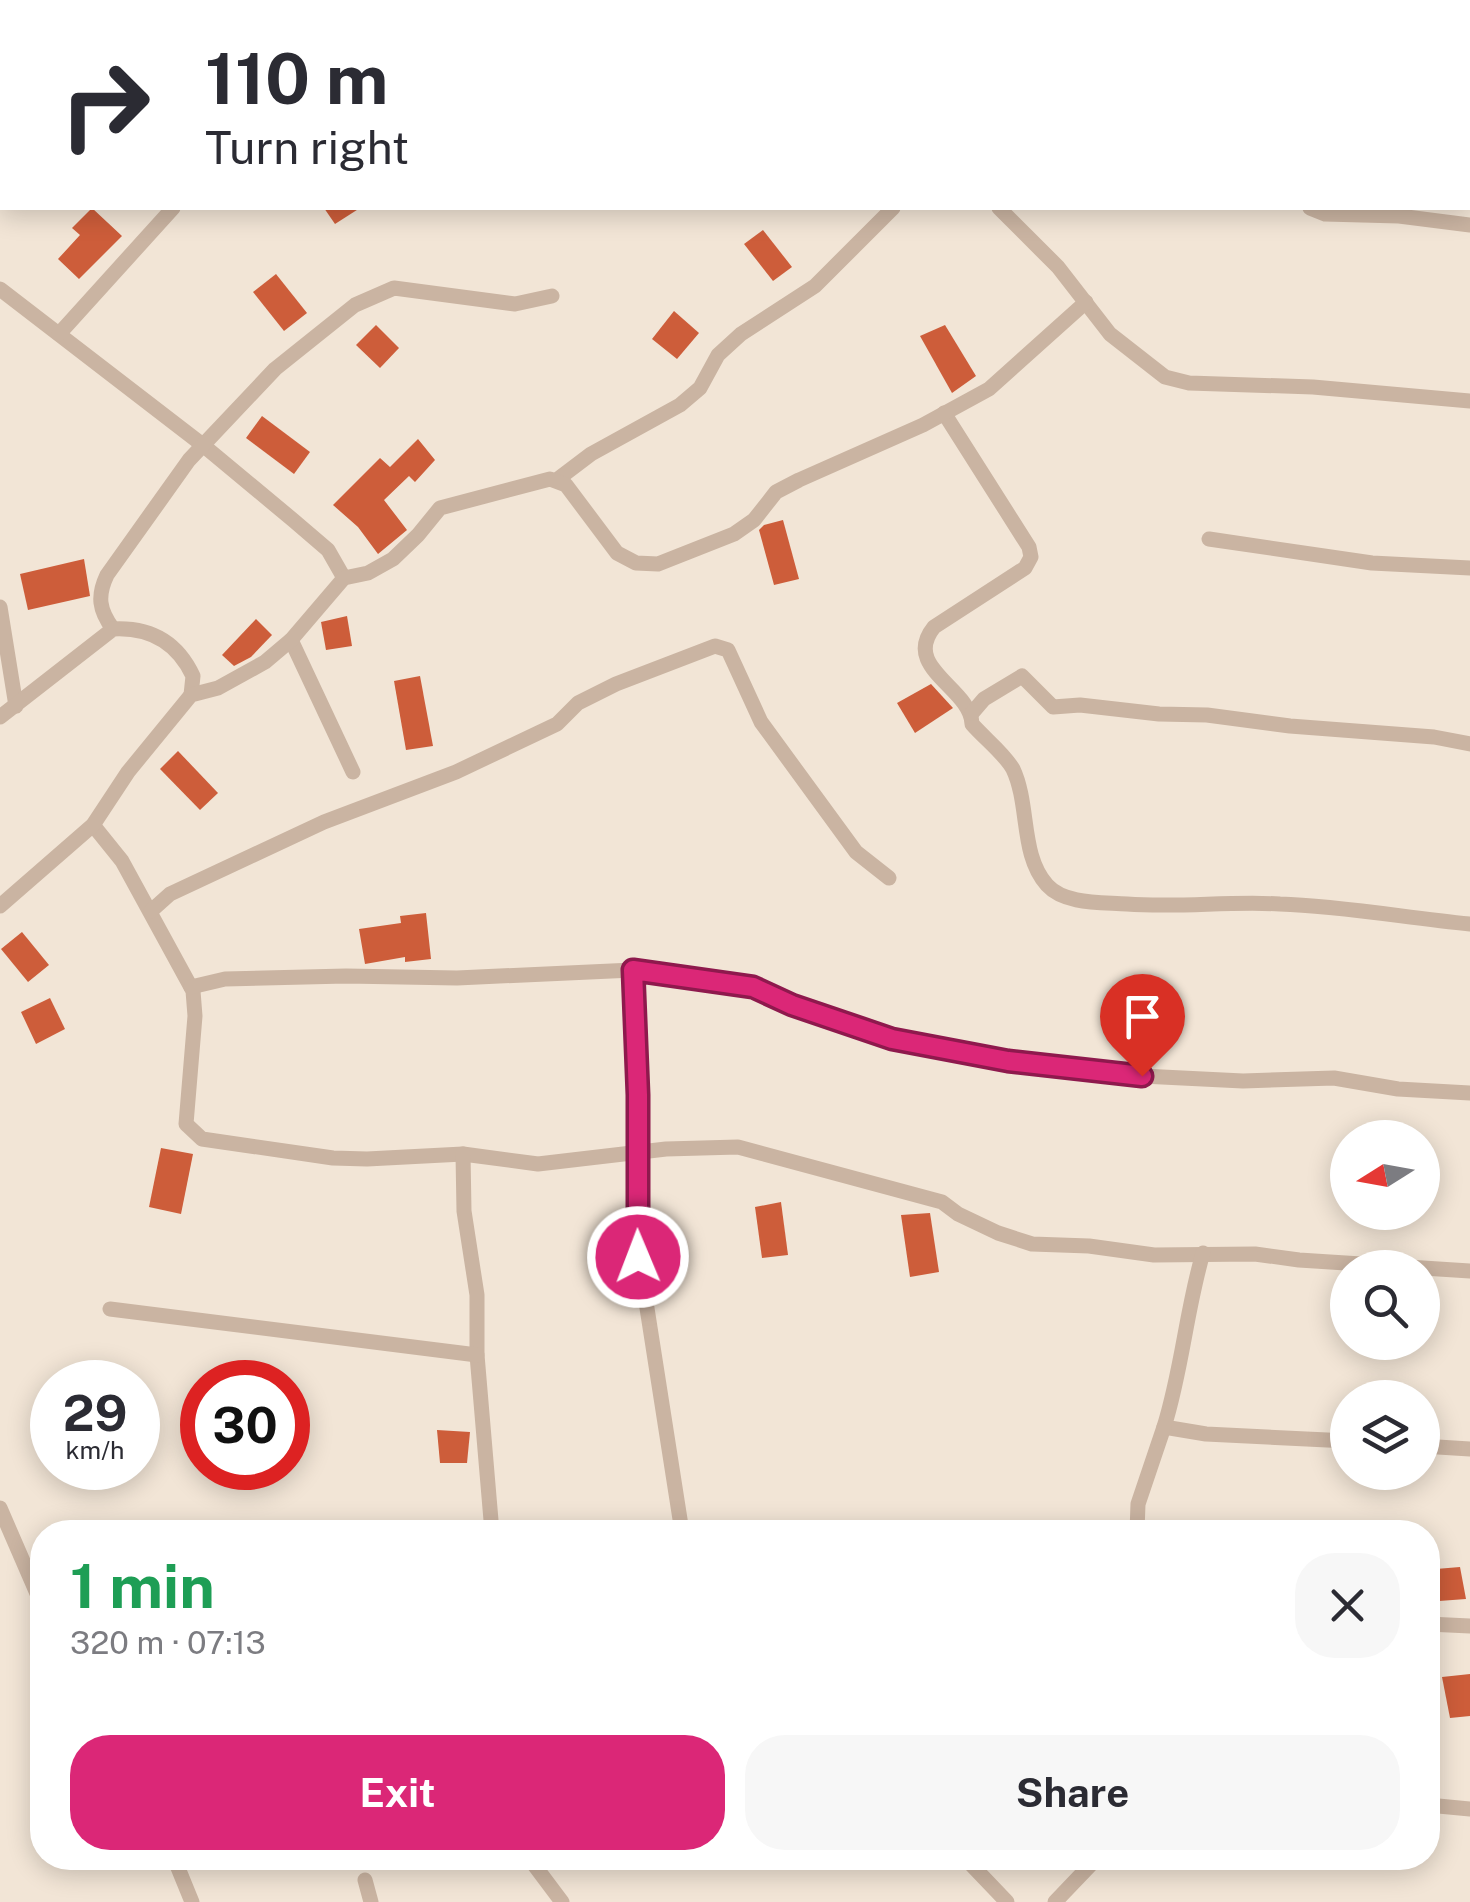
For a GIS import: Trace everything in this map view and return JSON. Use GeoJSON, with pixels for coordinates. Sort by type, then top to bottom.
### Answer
{"type":"FeatureCollection","features":[{"type":"Feature","properties":{"kind":"street"},"geometry":{"type":"LineString","coordinates":[[59,334],[171,210]]}},
{"type":"Feature","properties":{"kind":"street"},"geometry":{"type":"LineString","coordinates":[[190,695],[218,688],[265,662],[291,640],[344,578],[368,573],[393,559],[440,508],[558,479],[591,454],[680,405],[700,388],[718,355],[741,334],[815,286],[892,210]]}},
{"type":"Feature","properties":{"kind":"street"},"geometry":{"type":"LineString","coordinates":[[1001,210],[1058,267],[1110,334],[1164,377],[1470,401]]}},
{"type":"Feature","properties":{"kind":"street"},"geometry":{"type":"LineString","coordinates":[[1315,210],[1325,214],[1399,216],[1470,225]]}},
{"type":"Feature","properties":{"kind":"street"},"geometry":{"type":"LineString","coordinates":[[112,629],[100,603],[107,575],[189,460],[276,369],[356,304],[394,288],[514,304],[552,296]]}},
{"type":"Feature","properties":{"kind":"street"},"geometry":{"type":"LineString","coordinates":[[0,289],[204,446],[328,550],[344,578]]}},
{"type":"Feature","properties":{"kind":"street"},"geometry":{"type":"LineString","coordinates":[[558,479],[617,554],[636,563],[658,564],[734,534],[754,520],[776,492],[989,389],[1086,302]]}},
{"type":"Feature","properties":{"kind":"street"},"geometry":{"type":"LineString","coordinates":[[944,413],[1029,547],[1031,558],[1025,568],[934,628],[924,639],[924,650],[932,667],[972,714]]}},
{"type":"Feature","properties":{"kind":"street"},"geometry":{"type":"LineString","coordinates":[[1209,539],[1372,563],[1470,568]]}},
{"type":"Feature","properties":{"kind":"street"},"geometry":{"type":"LineString","coordinates":[[0,607],[16,706]]}},
{"type":"Feature","properties":{"kind":"street"},"geometry":{"type":"LineString","coordinates":[[0,717],[112,629],[142,630],[174,646],[194,676],[190,695],[128,772],[93,826],[0,906]]}},
{"type":"Feature","properties":{"kind":"street"},"geometry":{"type":"LineString","coordinates":[[291,640],[353,772]]}},
{"type":"Feature","properties":{"kind":"street"},"geometry":{"type":"LineString","coordinates":[[151,911],[170,894],[324,822],[456,772],[557,724],[578,703],[616,684],[716,646],[728,650],[761,722],[856,852],[889,878]]}},
{"type":"Feature","properties":{"kind":"street"},"geometry":{"type":"LineString","coordinates":[[1470,744],[1434,737],[1207,715],[1080,705],[1053,707],[1022,676],[984,699],[972,714],[972,724],[1012,767],[1039,874],[1058,894],[1075,900],[1160,906],[1284,904],[1470,924]]}},
{"type":"Feature","properties":{"kind":"street"},"geometry":{"type":"LineString","coordinates":[[93,826],[122,861],[191,987],[195,1016],[186,1124],[202,1139],[368,1160],[463,1154],[538,1164],[666,1149],[738,1147],[932,1198],[998,1234],[1032,1244],[1089,1246],[1154,1256],[1203,1253],[1470,1271]]}},
{"type":"Feature","properties":{"kind":"street"},"geometry":{"type":"LineString","coordinates":[[191,987],[225,979],[457,978],[633,970],[753,987],[792,1005],[892,1039],[1008,1061],[1142,1076],[1244,1081],[1334,1078],[1398,1089],[1470,1093]]}},
{"type":"Feature","properties":{"kind":"street"},"geometry":{"type":"LineString","coordinates":[[633,970],[638,1257],[680,1520]]}},
{"type":"Feature","properties":{"kind":"street"},"geometry":{"type":"LineString","coordinates":[[463,1154],[464,1211],[476,1295],[491,1520]]}},
{"type":"Feature","properties":{"kind":"street"},"geometry":{"type":"LineString","coordinates":[[1137,1520],[1138,1504],[1179,1377],[1190,1300],[1203,1253]]}},
{"type":"Feature","properties":{"kind":"street"},"geometry":{"type":"LineString","coordinates":[[110,1309],[477,1355]]}},
{"type":"Feature","properties":{"kind":"street"},"geometry":{"type":"LineString","coordinates":[[1164,1427],[1206,1434],[1330,1440]]}},
{"type":"Feature","properties":{"kind":"street"},"geometry":{"type":"LineString","coordinates":[[1440,1447],[1470,1449]]}},
{"type":"Feature","properties":{"kind":"street"},"geometry":{"type":"LineString","coordinates":[[0,1508],[30,1577]]}},
{"type":"Feature","properties":{"kind":"street"},"geometry":{"type":"LineString","coordinates":[[1440,1625],[1470,1626]]}},
{"type":"Feature","properties":{"kind":"street"},"geometry":{"type":"LineString","coordinates":[[1440,1806],[1470,1809]]}},
{"type":"Feature","properties":{"kind":"street"},"geometry":{"type":"LineString","coordinates":[[179,1870],[192,1902]]}},
{"type":"Feature","properties":{"kind":"street"},"geometry":{"type":"LineString","coordinates":[[538,1870],[562,1902]]}},
{"type":"Feature","properties":{"kind":"street"},"geometry":{"type":"LineString","coordinates":[[976,1870],[1007,1902]]}},
{"type":"Feature","properties":{"kind":"street"},"geometry":{"type":"LineString","coordinates":[[1055,1902],[1086,1870]]}},
{"type":"Feature","properties":{"kind":"street"},"geometry":{"type":"LineString","coordinates":[[364,1880],[371,1902]]}},
{"type":"Feature","properties":{"kind":"building"},"geometry":{"type":"Polygon","coordinates":[[[94,210],[122,236],[79,279],[58,259],[80,235],[72,228],[94,210]]]}},
{"type":"Feature","properties":{"kind":"building"},"geometry":{"type":"Polygon","coordinates":[[[325,210],[357,210],[335,224],[325,210]]]}},
{"type":"Feature","properties":{"kind":"building"},"geometry":{"type":"Polygon","coordinates":[[[763,230],[792,267],[773,281],[744,244],[763,230]]]}},
{"type":"Feature","properties":{"kind":"building"},"geometry":{"type":"Polygon","coordinates":[[[276,274],[307,313],[284,331],[253,292],[276,274]]]}},
{"type":"Feature","properties":{"kind":"building"},"geometry":{"type":"Polygon","coordinates":[[[674,311],[699,333],[677,359],[652,339],[674,311]]]}},
{"type":"Feature","properties":{"kind":"building"},"geometry":{"type":"Polygon","coordinates":[[[376,325],[399,348],[380,368],[356,345],[376,325]]]}},
{"type":"Feature","properties":{"kind":"building"},"geometry":{"type":"Polygon","coordinates":[[[945,325],[976,376],[952,393],[920,336],[945,325]]]}},
{"type":"Feature","properties":{"kind":"building"},"geometry":{"type":"Polygon","coordinates":[[[262,416],[310,452],[294,474],[246,438],[262,416]]]}},
{"type":"Feature","properties":{"kind":"building"},"geometry":{"type":"Polygon","coordinates":[[[418,439],[435,460],[415,482],[409,476],[384,500],[407,530],[378,554],[358,527],[333,505],[380,458],[390,467],[418,439]]]}},
{"type":"Feature","properties":{"kind":"building"},"geometry":{"type":"Polygon","coordinates":[[[783,520],[799,579],[774,585],[759,530],[783,520]]]}},
{"type":"Feature","properties":{"kind":"building"},"geometry":{"type":"Polygon","coordinates":[[[84,559],[90,596],[28,610],[20,574],[84,559]]]}},
{"type":"Feature","properties":{"kind":"building"},"geometry":{"type":"Polygon","coordinates":[[[347,616],[352,646],[326,650],[321,622],[347,616]]]}},
{"type":"Feature","properties":{"kind":"building"},"geometry":{"type":"Polygon","coordinates":[[[256,619],[272,635],[251,657],[234,666],[222,655],[256,619]]]}},
{"type":"Feature","properties":{"kind":"building"},"geometry":{"type":"Polygon","coordinates":[[[420,676],[433,746],[406,750],[394,681],[420,676]]]}},
{"type":"Feature","properties":{"kind":"building"},"geometry":{"type":"Polygon","coordinates":[[[931,684],[953,708],[915,733],[897,703],[931,684]]]}},
{"type":"Feature","properties":{"kind":"building"},"geometry":{"type":"Polygon","coordinates":[[[178,751],[218,793],[200,810],[160,769],[178,751]]]}},
{"type":"Feature","properties":{"kind":"building"},"geometry":{"type":"Polygon","coordinates":[[[426,913],[431,959],[405,962],[405,957],[365,964],[359,929],[401,923],[400,916],[426,913]]]}},
{"type":"Feature","properties":{"kind":"building"},"geometry":{"type":"Polygon","coordinates":[[[22,932],[49,965],[28,982],[1,949],[22,932]]]}},
{"type":"Feature","properties":{"kind":"building"},"geometry":{"type":"Polygon","coordinates":[[[50,998],[65,1029],[36,1044],[21,1012],[50,998]]]}},
{"type":"Feature","properties":{"kind":"building"},"geometry":{"type":"Polygon","coordinates":[[[161,1148],[193,1154],[181,1214],[149,1207],[161,1148]]]}},
{"type":"Feature","properties":{"kind":"building"},"geometry":{"type":"Polygon","coordinates":[[[781,1202],[788,1255],[762,1258],[755,1207],[781,1202]]]}},
{"type":"Feature","properties":{"kind":"building"},"geometry":{"type":"Polygon","coordinates":[[[930,1213],[939,1272],[910,1277],[901,1215],[930,1213]]]}},
{"type":"Feature","properties":{"kind":"building"},"geometry":{"type":"Polygon","coordinates":[[[437,1430],[470,1432],[467,1463],[440,1463],[437,1430]]]}},
{"type":"Feature","properties":{"kind":"building"},"geometry":{"type":"Polygon","coordinates":[[[1460,1567],[1466,1599],[1440,1601],[1440,1569],[1460,1567]]]}},
{"type":"Feature","properties":{"kind":"building"},"geometry":{"type":"Polygon","coordinates":[[[1470,1674],[1470,1716],[1450,1718],[1442,1677],[1470,1674]]]}},
{"type":"Feature","properties":{"kind":"route"},"geometry":{"type":"LineString","coordinates":[[638,1257],[633,970],[753,987],[792,1005],[892,1039],[1008,1061],[1142,1076]]}}]}
